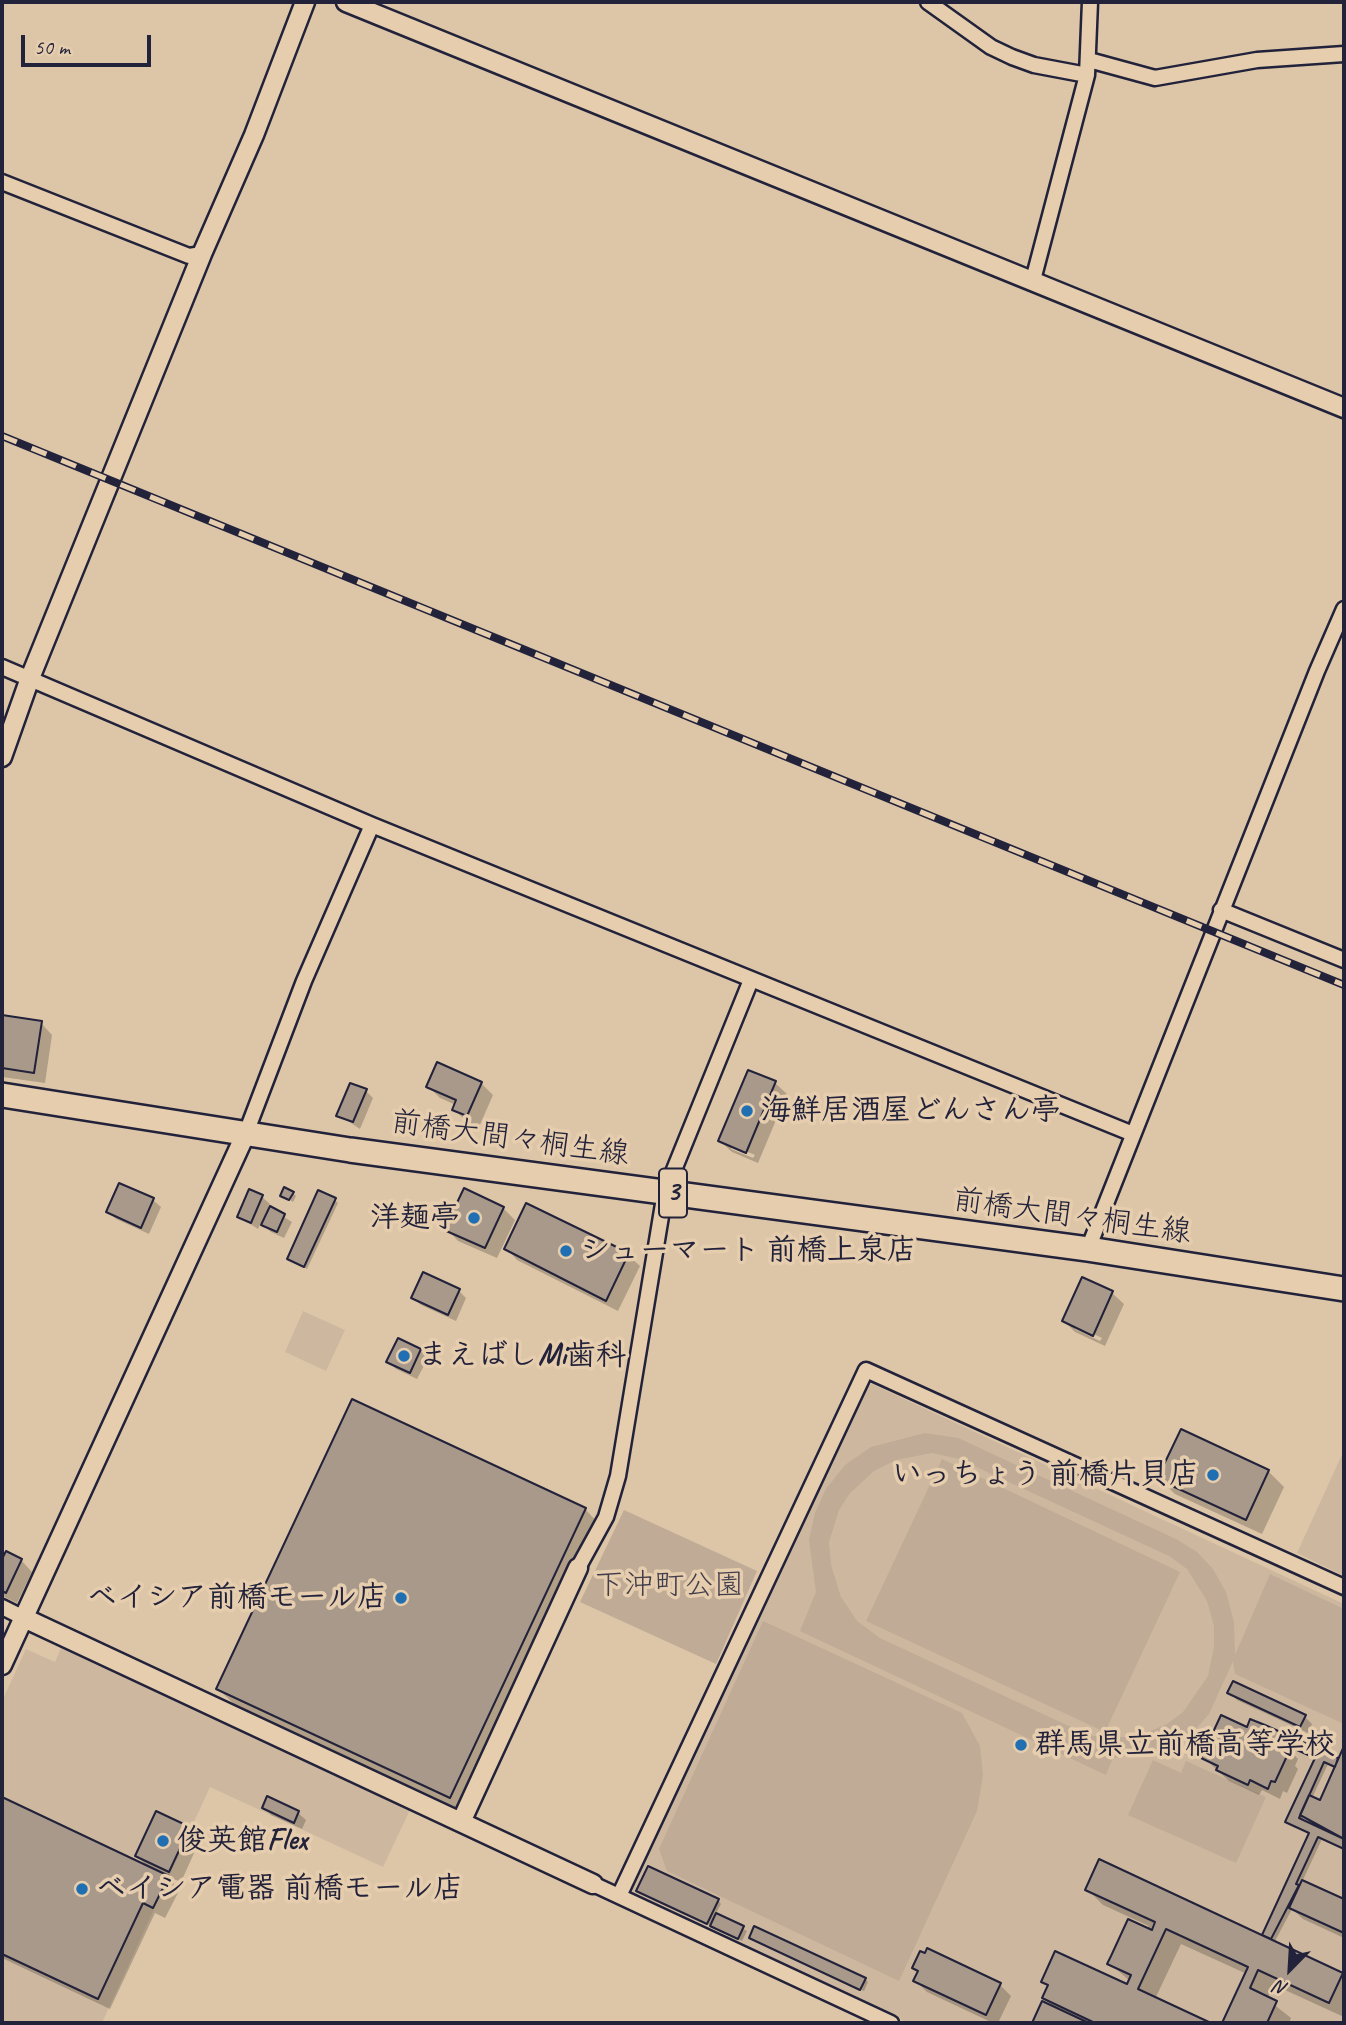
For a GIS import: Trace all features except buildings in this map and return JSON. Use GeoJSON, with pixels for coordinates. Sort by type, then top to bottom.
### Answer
{"type":"FeatureCollection","features":[{"type":"Feature","properties":{"kind":"main road","name":"前橋大間々桐生線"},"geometry":{"type":"LineString","coordinates":[[2,1095],[246,1133],[1088,1249],[1344,1289]]}},
{"type":"Feature","properties":{"kind":"street"},"geometry":{"type":"LineString","coordinates":[[2,757],[30,678],[202,254],[254,135],[305,2]]}},
{"type":"Feature","properties":{"kind":"street"},"geometry":{"type":"LineString","coordinates":[[346,2],[1344,408]]}},
{"type":"Feature","properties":{"kind":"street"},"geometry":{"type":"LineString","coordinates":[[928,2],[991,47],[1034,65],[1088,68],[1155,78],[1257,60],[1344,54]]}},
{"type":"Feature","properties":{"kind":"street"},"geometry":{"type":"LineString","coordinates":[[1033,280],[1088,68],[1090,2]]}},
{"type":"Feature","properties":{"kind":"street"},"geometry":{"type":"LineString","coordinates":[[2,182],[189,256],[202,254]]}},
{"type":"Feature","properties":{"kind":"street"},"geometry":{"type":"LineString","coordinates":[[1088,1249],[1221,910],[1344,609]]}},
{"type":"Feature","properties":{"kind":"street"},"geometry":{"type":"LineString","coordinates":[[2,667],[372,825],[1133,1134]]}},
{"type":"Feature","properties":{"kind":"street"},"geometry":{"type":"LineString","coordinates":[[2,1665],[246,1133],[304,981],[372,825]]}},
{"type":"Feature","properties":{"kind":"street"},"geometry":{"type":"LineString","coordinates":[[1221,910],[1344,960]]}},
{"type":"Feature","properties":{"kind":"street"},"geometry":{"type":"LineString","coordinates":[[461,1822],[578,1568],[606,1517],[618,1476],[665,1192],[751,980]]}},
{"type":"Feature","properties":{"kind":"street"},"geometry":{"type":"LineString","coordinates":[[619,1896],[866,1370],[1344,1587]]}},
{"type":"Feature","properties":{"kind":"street"},"geometry":{"type":"LineString","coordinates":[[2,1607],[891,2023]]}},
{"type":"Feature","properties":{"kind":"shaded area"},"geometry":{"type":"Polygon","coordinates":[[[303,1311],[345,1330],[326,1371],[285,1352],[303,1311]]]}},
{"type":"Feature","properties":{"kind":"shaded area","name":"群馬県立前橋高等学校"},"geometry":{"type":"Polygon","coordinates":[[[872,1384],[1344,1604],[1344,2023],[908,2023],[633,1895],[631,1886],[867,1385],[872,1384]]]}},
{"type":"Feature","properties":{"kind":"shaded area"},"geometry":{"type":"Polygon","coordinates":[[[1344,1450],[1344,1576],[1297,1553],[1344,1450]]]}},
{"type":"Feature","properties":{"kind":"shaded area"},"geometry":{"type":"Polygon","coordinates":[[[61,1648],[410,1810],[383,1867],[210,1787],[102,2023],[2,2023],[2,1701],[26,1649],[55,1662],[61,1648]]]}},
{"type":"Feature","properties":{"kind":"green space"},"geometry":{"type":"Polygon","coordinates":[[[925,1433],[958,1438],[1176,1539],[1197,1552],[1213,1569],[1226,1592],[1234,1622],[1235,1655],[1270,1574],[1344,1609],[1344,1724],[1235,1674],[1233,1661],[1209,1714],[1187,1739],[1153,1753],[1113,1758],[1106,1775],[800,1631],[816,1592],[809,1540],[815,1513],[826,1489],[845,1465],[871,1447],[925,1433]],[[932,1453],[896,1460],[874,1471],[850,1493],[839,1510],[829,1542],[831,1565],[841,1597],[857,1621],[880,1638],[1088,1735],[1111,1738],[1138,1736],[1167,1724],[1183,1712],[1208,1676],[1214,1647],[1214,1626],[1207,1601],[1187,1569],[1169,1556],[959,1459],[932,1453]]]}},
{"type":"Feature","properties":{"kind":"green space"},"geometry":{"type":"Polygon","coordinates":[[[942,1459],[1180,1572],[1105,1732],[866,1621],[942,1459]]]}},
{"type":"Feature","properties":{"kind":"green space","name":"下沖町公園"},"geometry":{"type":"Polygon","coordinates":[[[624,1510],[757,1571],[716,1664],[580,1602],[624,1510]]]}},
{"type":"Feature","properties":{"kind":"green space"},"geometry":{"type":"Polygon","coordinates":[[[763,1621],[962,1713],[980,1746],[983,1775],[977,1811],[899,1981],[667,1871],[659,1849],[763,1621]]]}},
{"type":"Feature","properties":{"kind":"green space"},"geometry":{"type":"Polygon","coordinates":[[[1153,1760],[1181,1773],[1186,1761],[1266,1797],[1236,1863],[1128,1815],[1153,1760]]]}},
{"type":"Feature","properties":{"kind":"railway"},"geometry":{"type":"LineString","coordinates":[[2,436],[1344,985]]}},
{"type":"Feature","properties":{"kind":"place","name":"海鮮居酒屋どんさん亭"},"geometry":{"type":"Point","coordinates":[747,1111]}},
{"type":"Feature","properties":{"kind":"place","name":"洋麺亭"},"geometry":{"type":"Point","coordinates":[474,1218]}},
{"type":"Feature","properties":{"kind":"place","name":"シューマート 前橋上泉店"},"geometry":{"type":"Point","coordinates":[566,1251]}},
{"type":"Feature","properties":{"kind":"place","name":"まえばしMi歯科"},"geometry":{"type":"Point","coordinates":[404,1356]}},
{"type":"Feature","properties":{"kind":"place","name":"いっちょう 前橋片貝店"},"geometry":{"type":"Point","coordinates":[1213,1475]}},
{"type":"Feature","properties":{"kind":"place","name":"ベイシア前橋モール店"},"geometry":{"type":"Point","coordinates":[401,1598]}},
{"type":"Feature","properties":{"kind":"place","name":"群馬県立前橋高等学校"},"geometry":{"type":"Point","coordinates":[1021,1745]}},
{"type":"Feature","properties":{"kind":"place","name":"俊英館Flex"},"geometry":{"type":"Point","coordinates":[163,1841]}},
{"type":"Feature","properties":{"kind":"place","name":"ベイシア電器 前橋モール店"},"geometry":{"type":"Point","coordinates":[82,1889]}}]}
